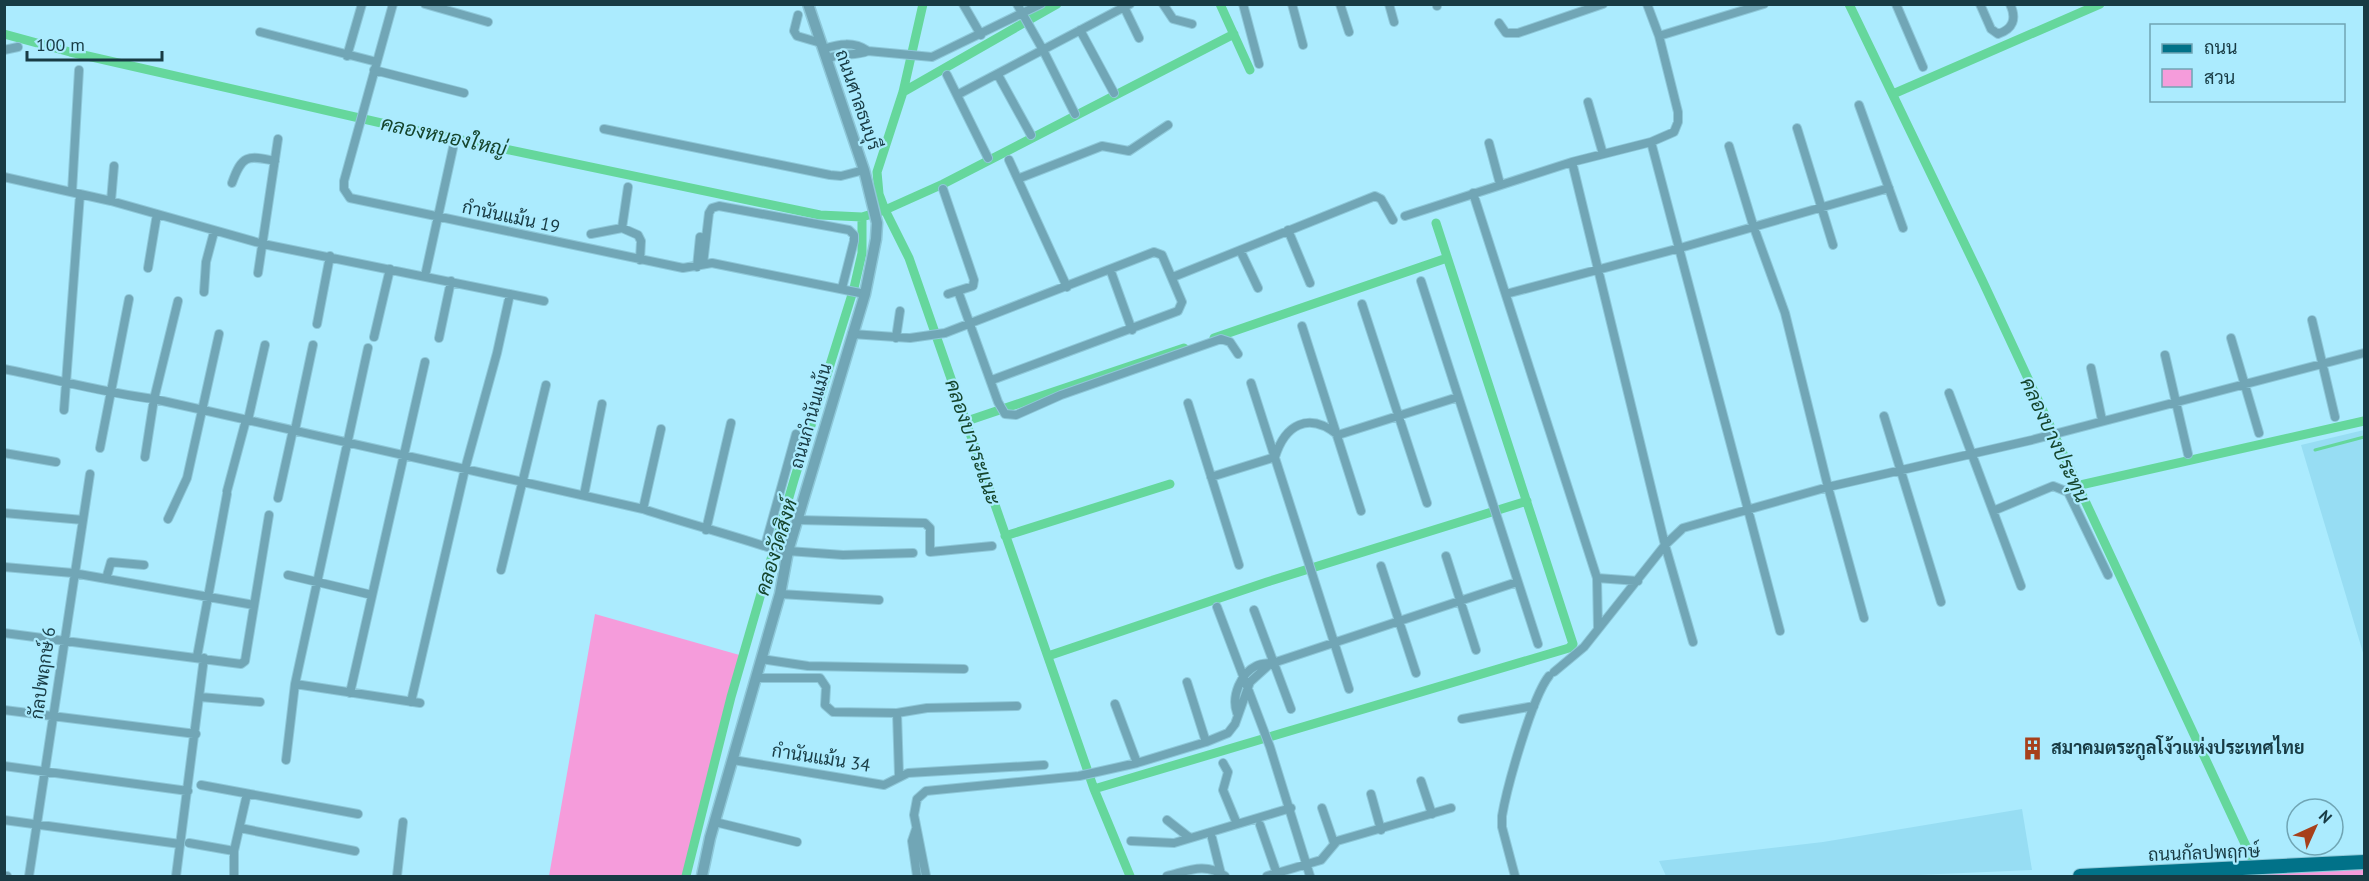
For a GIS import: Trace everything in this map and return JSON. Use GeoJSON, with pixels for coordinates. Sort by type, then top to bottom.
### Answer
{"type":"FeatureCollection","features":[{"type":"Feature","properties":{"kind":"main road","name":"ถนนกัลปพฤกษ์"},"geometry":{"type":"LineString","coordinates":[[2080,876],[2364,862]]}},
{"type":"Feature","properties":{"kind":"street"},"geometry":{"type":"LineString","coordinates":[[347,56],[362,4]]}},
{"type":"Feature","properties":{"kind":"street","name":"กำนันแม้น 19"},"geometry":{"type":"LineString","coordinates":[[393,4],[344,181],[346,196],[440,219],[640,260],[683,268],[700,265],[852,291]]}},
{"type":"Feature","properties":{"kind":"street"},"geometry":{"type":"LineString","coordinates":[[425,4],[488,22]]}},
{"type":"Feature","properties":{"kind":"street","name":"ถนนศาลธนบุรี"},"geometry":{"type":"LineString","coordinates":[[808,4],[864,170],[874,207]]}},
{"type":"Feature","properties":{"kind":"street"},"geometry":{"type":"LineString","coordinates":[[963,4],[981,35]]}},
{"type":"Feature","properties":{"kind":"street"},"geometry":{"type":"LineString","coordinates":[[1017,4],[1075,114]]}},
{"type":"Feature","properties":{"kind":"street"},"geometry":{"type":"LineString","coordinates":[[798,15],[794,31],[797,36],[824,50],[845,44],[861,46],[868,51],[918,58],[943,53],[1025,18],[1041,4]]}},
{"type":"Feature","properties":{"kind":"street"},"geometry":{"type":"LineString","coordinates":[[1163,4],[1173,19],[1192,24]]}},
{"type":"Feature","properties":{"kind":"street"},"geometry":{"type":"LineString","coordinates":[[1243,4],[1258,64]]}},
{"type":"Feature","properties":{"kind":"street"},"geometry":{"type":"LineString","coordinates":[[1292,4],[1303,45]]}},
{"type":"Feature","properties":{"kind":"street"},"geometry":{"type":"LineString","coordinates":[[1340,4],[1349,32]]}},
{"type":"Feature","properties":{"kind":"street"},"geometry":{"type":"LineString","coordinates":[[1389,4],[1394,22]]}},
{"type":"Feature","properties":{"kind":"street"},"geometry":{"type":"LineString","coordinates":[[1498,23],[1506,33],[1518,33],[1604,4]]}},
{"type":"Feature","properties":{"kind":"street"},"geometry":{"type":"LineString","coordinates":[[1405,216],[1572,162],[1651,142],[1674,132],[1678,122],[1678,112],[1659,36],[1647,4]]}},
{"type":"Feature","properties":{"kind":"street"},"geometry":{"type":"LineString","coordinates":[[1659,36],[1764,4]]}},
{"type":"Feature","properties":{"kind":"street"},"geometry":{"type":"LineString","coordinates":[[1896,4],[1923,67]]}},
{"type":"Feature","properties":{"kind":"street"},"geometry":{"type":"LineString","coordinates":[[1980,4],[1991,29],[1998,34],[2008,29],[2013,22],[2010,4]]}},
{"type":"Feature","properties":{"kind":"street"},"geometry":{"type":"LineString","coordinates":[[957,95],[1127,6],[1139,38]]}},
{"type":"Feature","properties":{"kind":"street"},"geometry":{"type":"LineString","coordinates":[[1080,30],[1114,93]]}},
{"type":"Feature","properties":{"kind":"street"},"geometry":{"type":"LineString","coordinates":[[260,32],[347,56],[464,93]]}},
{"type":"Feature","properties":{"kind":"street"},"geometry":{"type":"LineString","coordinates":[[4,50],[18,47]]}},
{"type":"Feature","properties":{"kind":"street"},"geometry":{"type":"LineString","coordinates":[[64,410],[76,193],[79,70]]}},
{"type":"Feature","properties":{"kind":"street"},"geometry":{"type":"LineString","coordinates":[[947,75],[988,158]]}},
{"type":"Feature","properties":{"kind":"street"},"geometry":{"type":"LineString","coordinates":[[998,75],[1032,135]]}},
{"type":"Feature","properties":{"kind":"street"},"geometry":{"type":"LineString","coordinates":[[1588,102],[1603,154]]}},
{"type":"Feature","properties":{"kind":"street"},"geometry":{"type":"LineString","coordinates":[[1859,105],[1903,228]]}},
{"type":"Feature","properties":{"kind":"street"},"geometry":{"type":"LineString","coordinates":[[1020,178],[1102,146],[1129,151],[1168,125]]}},
{"type":"Feature","properties":{"kind":"street"},"geometry":{"type":"LineString","coordinates":[[1797,128],[1833,245]]}},
{"type":"Feature","properties":{"kind":"street"},"geometry":{"type":"LineString","coordinates":[[604,129],[830,175],[841,176],[864,170]]}},
{"type":"Feature","properties":{"kind":"street"},"geometry":{"type":"LineString","coordinates":[[258,273],[278,139]]}},
{"type":"Feature","properties":{"kind":"street"},"geometry":{"type":"LineString","coordinates":[[1490,142],[1500,184]]}},
{"type":"Feature","properties":{"kind":"street"},"geometry":{"type":"LineString","coordinates":[[1651,142],[1780,631]]}},
{"type":"Feature","properties":{"kind":"street"},"geometry":{"type":"LineString","coordinates":[[1729,146],[1753,225],[1785,313],[1828,487],[1864,618]]}},
{"type":"Feature","properties":{"kind":"street"},"geometry":{"type":"LineString","coordinates":[[425,276],[440,219],[453,148]]}},
{"type":"Feature","properties":{"kind":"street"},"geometry":{"type":"LineString","coordinates":[[232,183],[239,165],[245,159],[258,158],[275,161]]}},
{"type":"Feature","properties":{"kind":"street"},"geometry":{"type":"LineString","coordinates":[[1009,160],[1020,178],[1067,287]]}},
{"type":"Feature","properties":{"kind":"street"},"geometry":{"type":"LineString","coordinates":[[1572,162],[1600,269],[1665,545],[1693,642]]}},
{"type":"Feature","properties":{"kind":"street"},"geometry":{"type":"LineString","coordinates":[[111,201],[114,166]]}},
{"type":"Feature","properties":{"kind":"street"},"geometry":{"type":"LineString","coordinates":[[8,178],[111,201],[263,244],[544,301]]}},
{"type":"Feature","properties":{"kind":"street"},"geometry":{"type":"LineString","coordinates":[[622,228],[628,187]]}},
{"type":"Feature","properties":{"kind":"street"},"geometry":{"type":"LineString","coordinates":[[1506,294],[1680,248],[1753,225],[1823,208],[1888,188]]}},
{"type":"Feature","properties":{"kind":"street"},"geometry":{"type":"LineString","coordinates":[[943,189],[974,280],[973,286],[948,294]]}},
{"type":"Feature","properties":{"kind":"street"},"geometry":{"type":"LineString","coordinates":[[1473,193],[1597,578],[1598,628]]}},
{"type":"Feature","properties":{"kind":"street"},"geometry":{"type":"LineString","coordinates":[[1173,277],[1375,196],[1381,199],[1393,220]]}},
{"type":"Feature","properties":{"kind":"street"},"geometry":{"type":"LineString","coordinates":[[700,265],[709,213],[712,208],[719,207],[849,230],[854,235],[852,291]]}},
{"type":"Feature","properties":{"kind":"street","name":"ถนนกำนันแม้น"},"geometry":{"type":"LineString","coordinates":[[702,876],[715,822],[780,594],[778,550],[798,520],[852,334],[852,291],[876,239],[877,223],[874,207]]}},
{"type":"Feature","properties":{"kind":"street"},"geometry":{"type":"LineString","coordinates":[[148,268],[157,214]]}},
{"type":"Feature","properties":{"kind":"street"},"geometry":{"type":"LineString","coordinates":[[591,234],[622,228],[640,237],[640,260]]}},
{"type":"Feature","properties":{"kind":"street"},"geometry":{"type":"LineString","coordinates":[[1288,230],[1310,283]]}},
{"type":"Feature","properties":{"kind":"street"},"geometry":{"type":"LineString","coordinates":[[204,292],[206,262],[214,232]]}},
{"type":"Feature","properties":{"kind":"street"},"geometry":{"type":"LineString","coordinates":[[700,237],[700,265]]}},
{"type":"Feature","properties":{"kind":"street"},"geometry":{"type":"LineString","coordinates":[[1240,250],[1258,288]]}},
{"type":"Feature","properties":{"kind":"street"},"geometry":{"type":"LineString","coordinates":[[852,334],[896,338],[928,337],[945,333],[1154,252],[1162,255],[1168,273],[1173,277],[1182,308],[1170,316],[992,380]]}},
{"type":"Feature","properties":{"kind":"street"},"geometry":{"type":"LineString","coordinates":[[317,324],[330,256]]}},
{"type":"Feature","properties":{"kind":"street"},"geometry":{"type":"LineString","coordinates":[[374,337],[390,268]]}},
{"type":"Feature","properties":{"kind":"street"},"geometry":{"type":"LineString","coordinates":[[1110,269],[1132,330]]}},
{"type":"Feature","properties":{"kind":"street"},"geometry":{"type":"LineString","coordinates":[[439,338],[451,281]]}},
{"type":"Feature","properties":{"kind":"street"},"geometry":{"type":"LineString","coordinates":[[1421,281],[1538,644]]}},
{"type":"Feature","properties":{"kind":"street"},"geometry":{"type":"LineString","coordinates":[[958,291],[992,380],[998,402],[1005,414],[1016,415],[1061,396],[1221,339],[1230,342],[1238,354]]}},
{"type":"Feature","properties":{"kind":"street"},"geometry":{"type":"LineString","coordinates":[[295,684],[415,703],[465,469],[497,353],[510,294]]}},
{"type":"Feature","properties":{"kind":"street"},"geometry":{"type":"LineString","coordinates":[[100,448],[129,299]]}},
{"type":"Feature","properties":{"kind":"street"},"geometry":{"type":"LineString","coordinates":[[144,458],[154,399],[178,301]]}},
{"type":"Feature","properties":{"kind":"street"},"geometry":{"type":"LineString","coordinates":[[1362,304],[1427,503]]}},
{"type":"Feature","properties":{"kind":"street"},"geometry":{"type":"LineString","coordinates":[[896,338],[900,311]]}},
{"type":"Feature","properties":{"kind":"street"},"geometry":{"type":"LineString","coordinates":[[2312,320],[2335,417]]}},
{"type":"Feature","properties":{"kind":"street"},"geometry":{"type":"LineString","coordinates":[[1302,326],[1361,512]]}},
{"type":"Feature","properties":{"kind":"street"},"geometry":{"type":"LineString","coordinates":[[168,519],[187,478],[219,334]]}},
{"type":"Feature","properties":{"kind":"street"},"geometry":{"type":"LineString","coordinates":[[2231,338],[2259,433]]}},
{"type":"Feature","properties":{"kind":"street"},"geometry":{"type":"LineString","coordinates":[[176,876],[185,844],[188,791],[200,697],[200,658],[207,598],[227,493],[265,345]]}},
{"type":"Feature","properties":{"kind":"street"},"geometry":{"type":"LineString","coordinates":[[278,498],[313,345]]}},
{"type":"Feature","properties":{"kind":"street"},"geometry":{"type":"LineString","coordinates":[[286,760],[295,684],[368,348]]}},
{"type":"Feature","properties":{"kind":"street"},"geometry":{"type":"LineString","coordinates":[[1515,876],[1502,827],[1502,816],[1541,688],[1551,674],[1584,647],[1665,545],[1683,528],[1746,508],[1971,452],[2032,440],[2364,353]]}},
{"type":"Feature","properties":{"kind":"street"},"geometry":{"type":"LineString","coordinates":[[2165,355],[2188,454]]}},
{"type":"Feature","properties":{"kind":"street"},"geometry":{"type":"LineString","coordinates":[[350,693],[425,362]]}},
{"type":"Feature","properties":{"kind":"street"},"geometry":{"type":"LineString","coordinates":[[2091,368],[2102,420]]}},
{"type":"Feature","properties":{"kind":"street"},"geometry":{"type":"LineString","coordinates":[[4,369],[66,381],[111,394],[154,399],[584,495],[643,509],[778,550],[843,555],[914,553]]}},
{"type":"Feature","properties":{"kind":"street"},"geometry":{"type":"LineString","coordinates":[[1251,383],[1336,642],[1349,689]]}},
{"type":"Feature","properties":{"kind":"street"},"geometry":{"type":"LineString","coordinates":[[501,570],[546,386]]}},
{"type":"Feature","properties":{"kind":"street"},"geometry":{"type":"LineString","coordinates":[[1949,393],[2021,586]]}},
{"type":"Feature","properties":{"kind":"street"},"geometry":{"type":"LineString","coordinates":[[1338,435],[1458,397]]}},
{"type":"Feature","properties":{"kind":"street"},"geometry":{"type":"LineString","coordinates":[[1188,403],[1239,565]]}},
{"type":"Feature","properties":{"kind":"street"},"geometry":{"type":"LineString","coordinates":[[584,495],[602,404]]}},
{"type":"Feature","properties":{"kind":"street"},"geometry":{"type":"LineString","coordinates":[[1884,416],[1941,602]]}},
{"type":"Feature","properties":{"kind":"street"},"geometry":{"type":"LineString","coordinates":[[706,530],[731,423]]}},
{"type":"Feature","properties":{"kind":"street"},"geometry":{"type":"LineString","coordinates":[[1275,457],[1281,439],[1290,429],[1305,423],[1323,425],[1338,435]]}},
{"type":"Feature","properties":{"kind":"street"},"geometry":{"type":"LineString","coordinates":[[643,509],[661,429]]}},
{"type":"Feature","properties":{"kind":"street"},"geometry":{"type":"LineString","coordinates":[[778,550],[796,434]]}},
{"type":"Feature","properties":{"kind":"street"},"geometry":{"type":"LineString","coordinates":[[4,453],[56,462]]}},
{"type":"Feature","properties":{"kind":"street"},"geometry":{"type":"LineString","coordinates":[[1212,477],[1275,457]]}},
{"type":"Feature","properties":{"kind":"street","name":"กัลปพฤกษ์ 6"},"geometry":{"type":"LineString","coordinates":[[29,876],[43,772],[55,715],[73,573],[90,474]]}},
{"type":"Feature","properties":{"kind":"street"},"geometry":{"type":"LineString","coordinates":[[1993,511],[2053,486],[2061,487],[2068,492],[2108,575]]}},
{"type":"Feature","properties":{"kind":"street"},"geometry":{"type":"LineString","coordinates":[[4,513],[82,520]]}},
{"type":"Feature","properties":{"kind":"street"},"geometry":{"type":"LineString","coordinates":[[4,633],[64,639],[234,665],[245,661],[269,515]]}},
{"type":"Feature","properties":{"kind":"street"},"geometry":{"type":"LineString","coordinates":[[798,520],[925,523],[930,528],[930,552],[992,546]]}},
{"type":"Feature","properties":{"kind":"street"},"geometry":{"type":"LineString","coordinates":[[1446,556],[1476,650]]}},
{"type":"Feature","properties":{"kind":"street"},"geometry":{"type":"LineString","coordinates":[[106,579],[111,562],[144,565]]}},
{"type":"Feature","properties":{"kind":"street"},"geometry":{"type":"LineString","coordinates":[[1381,566],[1416,673]]}},
{"type":"Feature","properties":{"kind":"street"},"geometry":{"type":"LineString","coordinates":[[4,567],[73,573],[254,605]]}},
{"type":"Feature","properties":{"kind":"street"},"geometry":{"type":"LineString","coordinates":[[288,575],[372,595]]}},
{"type":"Feature","properties":{"kind":"street"},"geometry":{"type":"LineString","coordinates":[[1597,578],[1638,581]]}},
{"type":"Feature","properties":{"kind":"street"},"geometry":{"type":"LineString","coordinates":[[926,876],[921,841],[916,829],[915,805],[926,791],[1079,776],[1137,763],[1206,742],[1228,733],[1235,724],[1236,696],[1243,678],[1257,665],[1273,663],[1399,623],[1517,582]]}},
{"type":"Feature","properties":{"kind":"street"},"geometry":{"type":"LineString","coordinates":[[780,594],[879,600]]}},
{"type":"Feature","properties":{"kind":"street"},"geometry":{"type":"LineString","coordinates":[[1217,607],[1246,689],[1270,747],[1291,808],[1310,876]]}},
{"type":"Feature","properties":{"kind":"street"},"geometry":{"type":"LineString","coordinates":[[1254,610],[1291,709]]}},
{"type":"Feature","properties":{"kind":"street"},"geometry":{"type":"LineString","coordinates":[[761,659],[808,666],[964,669]]}},
{"type":"Feature","properties":{"kind":"street"},"geometry":{"type":"LineString","coordinates":[[1237,713],[1244,705],[1246,689],[1254,678],[1273,663]]}},
{"type":"Feature","properties":{"kind":"street"},"geometry":{"type":"LineString","coordinates":[[756,678],[815,677],[824,682],[825,705],[833,712],[897,713],[927,708],[1017,706]]}},
{"type":"Feature","properties":{"kind":"street"},"geometry":{"type":"LineString","coordinates":[[1187,682],[1206,742]]}},
{"type":"Feature","properties":{"kind":"street"},"geometry":{"type":"LineString","coordinates":[[200,697],[260,702]]}},
{"type":"Feature","properties":{"kind":"street"},"geometry":{"type":"LineString","coordinates":[[1115,704],[1137,763]]}},
{"type":"Feature","properties":{"kind":"street"},"geometry":{"type":"LineString","coordinates":[[1462,719],[1534,706]]}},
{"type":"Feature","properties":{"kind":"street"},"geometry":{"type":"LineString","coordinates":[[4,710],[196,734]]}},
{"type":"Feature","properties":{"kind":"street"},"geometry":{"type":"LineString","coordinates":[[897,713],[899,775]]}},
{"type":"Feature","properties":{"kind":"street","name":"กำนันแม้น 34"},"geometry":{"type":"LineString","coordinates":[[733,760],[884,785],[899,775],[1044,765]]}},
{"type":"Feature","properties":{"kind":"street"},"geometry":{"type":"LineString","coordinates":[[1223,763],[1228,772],[1223,790],[1237,825]]}},
{"type":"Feature","properties":{"kind":"street"},"geometry":{"type":"LineString","coordinates":[[4,766],[188,791]]}},
{"type":"Feature","properties":{"kind":"street"},"geometry":{"type":"LineString","coordinates":[[1421,781],[1432,814]]}},
{"type":"Feature","properties":{"kind":"street"},"geometry":{"type":"LineString","coordinates":[[201,785],[358,814]]}},
{"type":"Feature","properties":{"kind":"street"},"geometry":{"type":"LineString","coordinates":[[234,876],[234,851],[247,794]]}},
{"type":"Feature","properties":{"kind":"street"},"geometry":{"type":"LineString","coordinates":[[1371,794],[1382,830]]}},
{"type":"Feature","properties":{"kind":"street"},"geometry":{"type":"LineString","coordinates":[[1131,841],[1174,843],[1291,808]]}},
{"type":"Feature","properties":{"kind":"street"},"geometry":{"type":"LineString","coordinates":[[1322,808],[1334,843]]}},
{"type":"Feature","properties":{"kind":"street"},"geometry":{"type":"LineString","coordinates":[[1267,876],[1308,866],[1321,860],[1334,843],[1451,808]]}},
{"type":"Feature","properties":{"kind":"street"},"geometry":{"type":"LineString","coordinates":[[4,820],[234,851]]}},
{"type":"Feature","properties":{"kind":"street"},"geometry":{"type":"LineString","coordinates":[[1167,820],[1190,838]]}},
{"type":"Feature","properties":{"kind":"street"},"geometry":{"type":"LineString","coordinates":[[398,876],[403,822]]}},
{"type":"Feature","properties":{"kind":"street"},"geometry":{"type":"LineString","coordinates":[[715,822],[797,842]]}},
{"type":"Feature","properties":{"kind":"street"},"geometry":{"type":"LineString","coordinates":[[1260,825],[1277,874]]}},
{"type":"Feature","properties":{"kind":"street"},"geometry":{"type":"LineString","coordinates":[[240,828],[355,851]]}},
{"type":"Feature","properties":{"kind":"street"},"geometry":{"type":"LineString","coordinates":[[916,829],[912,841],[917,876]]}},
{"type":"Feature","properties":{"kind":"street"},"geometry":{"type":"LineString","coordinates":[[1212,838],[1223,875]]}},
{"type":"Feature","properties":{"kind":"street"},"geometry":{"type":"LineString","coordinates":[[1167,876],[1200,867],[1223,875]]}},
{"type":"Feature","properties":{"kind":"shaded area"},"geometry":{"type":"Polygon","coordinates":[[[2364,430],[2364,656],[2301,445],[2364,430]]]}},
{"type":"Feature","properties":{"kind":"shaded area"},"geometry":{"type":"Polygon","coordinates":[[[2022,809],[2032,870],[1895,876],[1666,876],[1659,861],[1823,842],[2022,809]]]}},
{"type":"Feature","properties":{"kind":"green space"},"geometry":{"type":"Polygon","coordinates":[[[595,614],[743,656],[682,876],[549,876],[595,614]]]}},
{"type":"Feature","properties":{"kind":"green space"},"geometry":{"type":"Polygon","coordinates":[[[2364,869],[2364,876],[2208,876],[2364,869]]]}},
{"type":"Feature","properties":{"kind":"waterway","name":"คลองบางระแนะ"},"geometry":{"type":"LineString","coordinates":[[923,4],[903,92],[877,172],[879,194],[909,258],[1094,789],[1130,876]]}},
{"type":"Feature","properties":{"kind":"waterway"},"geometry":{"type":"LineString","coordinates":[[903,92],[1057,4]]}},
{"type":"Feature","properties":{"kind":"waterway"},"geometry":{"type":"LineString","coordinates":[[1220,4],[1250,70]]}},
{"type":"Feature","properties":{"kind":"waterway","name":"คลองบางประทุน"},"geometry":{"type":"LineString","coordinates":[[1849,4],[1983,282],[2260,876]]}},
{"type":"Feature","properties":{"kind":"waterway"},"geometry":{"type":"LineString","coordinates":[[1893,94],[2100,4]]}},
{"type":"Feature","properties":{"kind":"waterway","name":"คลองหนองใหญ่"},"geometry":{"type":"LineString","coordinates":[[4,34],[70,52],[390,125],[820,215],[862,217],[885,210],[943,184],[1234,34]]}},
{"type":"Feature","properties":{"kind":"waterway","name":"คลองวัดสิงห์"},"geometry":{"type":"LineString","coordinates":[[686,876],[731,697],[794,480],[854,288],[862,253],[862,217]]}},
{"type":"Feature","properties":{"kind":"waterway"},"geometry":{"type":"LineString","coordinates":[[1094,789],[1569,648],[1573,644],[1436,223]]}},
{"type":"Feature","properties":{"kind":"waterway"},"geometry":{"type":"LineString","coordinates":[[1214,338],[1447,258]]}},
{"type":"Feature","properties":{"kind":"waterway"},"geometry":{"type":"LineString","coordinates":[[964,422],[1184,348]]}},
{"type":"Feature","properties":{"kind":"waterway"},"geometry":{"type":"LineString","coordinates":[[2076,486],[2364,421]]}},
{"type":"Feature","properties":{"kind":"waterway"},"geometry":{"type":"LineString","coordinates":[[2315,450],[2364,437]]}},
{"type":"Feature","properties":{"kind":"waterway"},"geometry":{"type":"LineString","coordinates":[[1005,536],[1170,484]]}},
{"type":"Feature","properties":{"kind":"waterway"},"geometry":{"type":"LineString","coordinates":[[1048,656],[1267,582],[1527,501]]}},
{"type":"Feature","properties":{"kind":"place","name":"สมาคมตระกูลโง้วแห่งประเทศไทย"},"geometry":{"type":"Point","coordinates":[2033,748]}}]}
